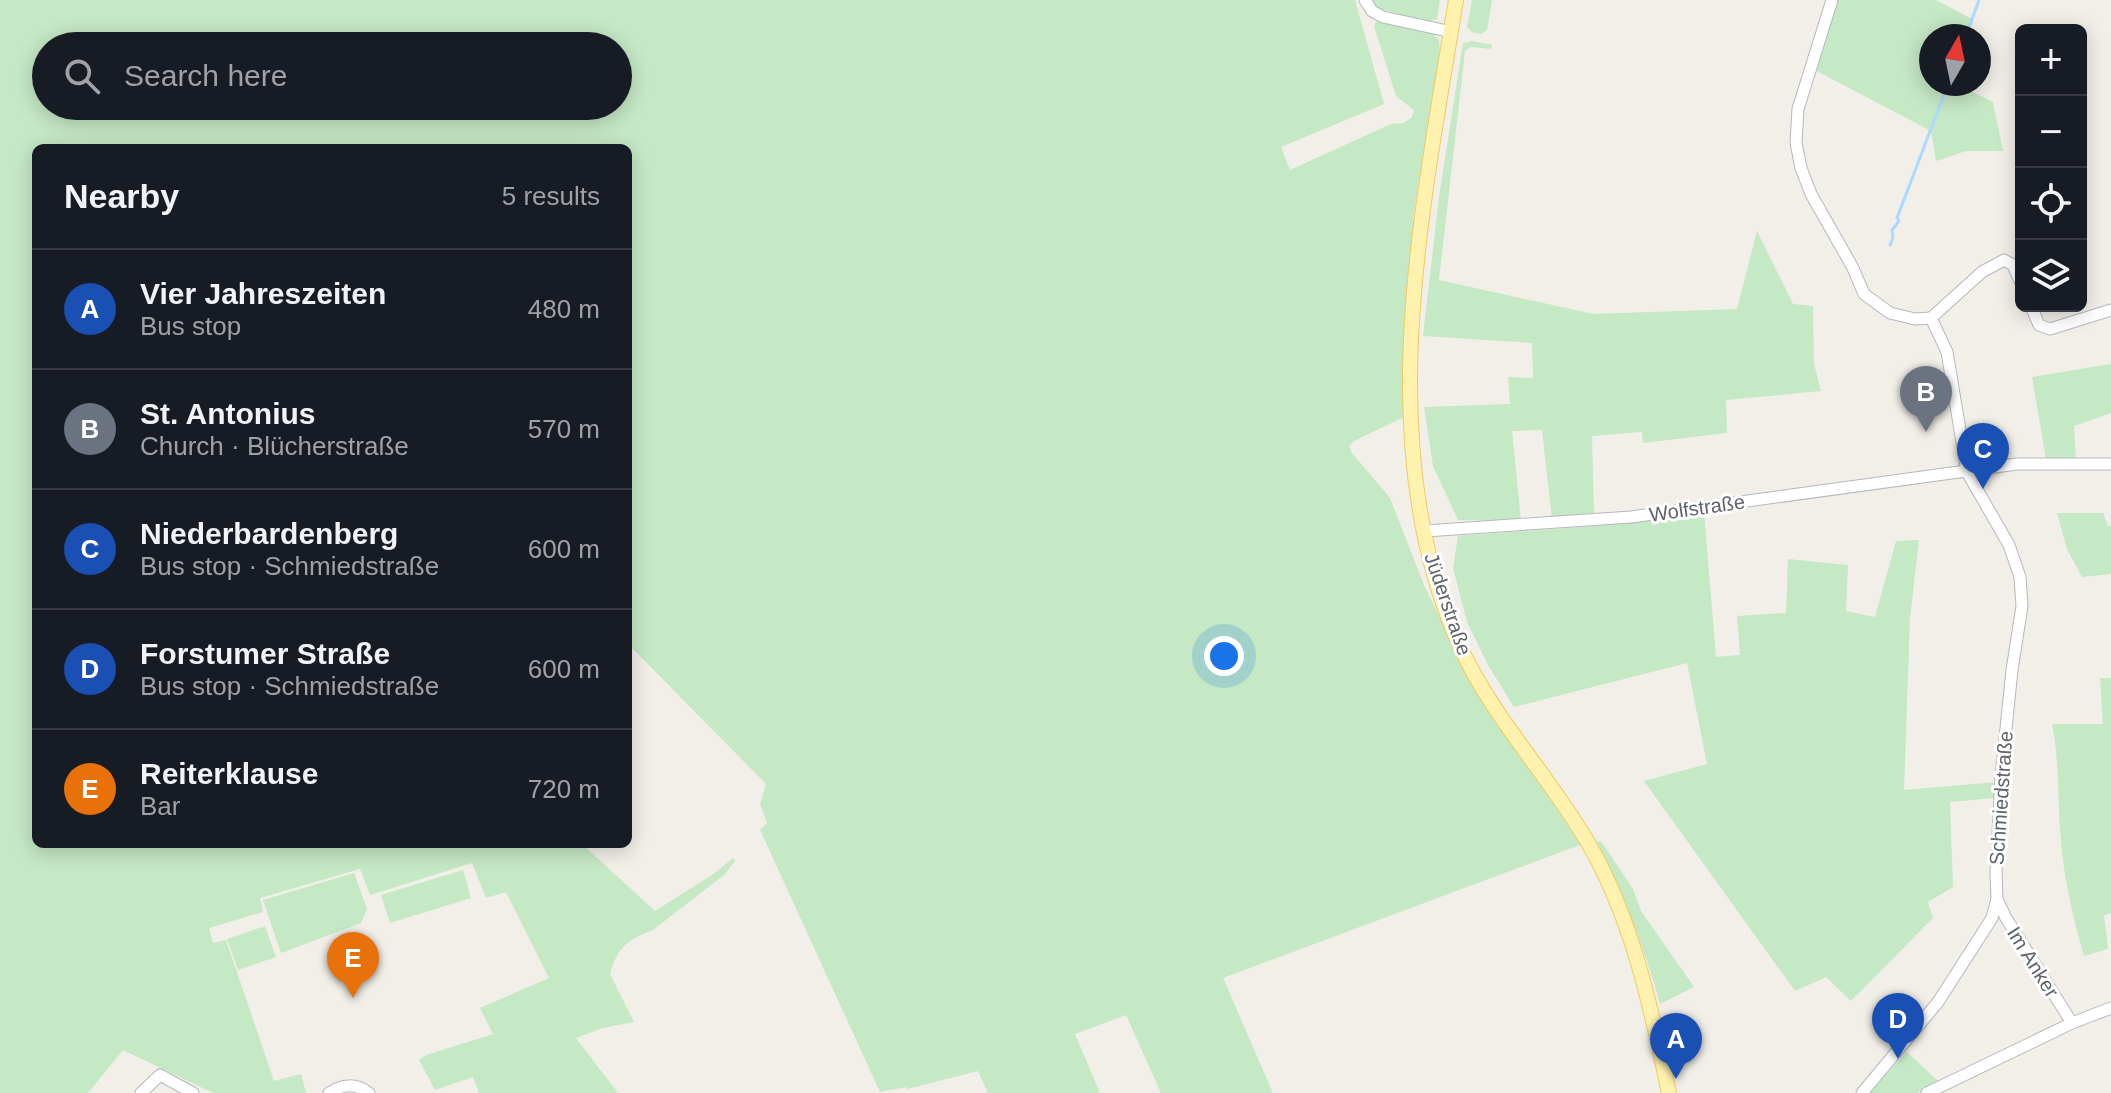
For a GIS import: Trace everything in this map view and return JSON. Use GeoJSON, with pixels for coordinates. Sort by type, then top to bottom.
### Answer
{"type":"FeatureCollection","features":[{"type":"Feature","properties":{"kind":"main road","name":"Jüderstraße"},"geometry":{"type":"LineString","coordinates":[[1456,0],[1421,236],[1411,331],[1411,415],[1425,531],[1445,608],[1473,674],[1587,842],[1624,920],[1669,1093]]}},
{"type":"Feature","properties":{"kind":"street"},"geometry":{"type":"LineString","coordinates":[[1365,0],[1372,11],[1383,17],[1452,32]]}},
{"type":"Feature","properties":{"kind":"street"},"geometry":{"type":"LineString","coordinates":[[1832,0],[1798,109],[1796,143],[1811,194],[1853,268],[1864,294],[1890,313],[1915,319],[1931,318],[1982,272],[2004,260],[2015,270]]}},
{"type":"Feature","properties":{"kind":"street"},"geometry":{"type":"LineString","coordinates":[[2034,312],[2039,325],[2050,329],[2111,310]]}},
{"type":"Feature","properties":{"kind":"street"},"geometry":{"type":"LineString","coordinates":[[1931,318],[1947,352],[1967,472]]}},
{"type":"Feature","properties":{"kind":"street","name":"Wolfstraße"},"geometry":{"type":"LineString","coordinates":[[1425,531],[1631,517],[2033,462],[2111,464]]}},
{"type":"Feature","properties":{"kind":"street","name":"Schmiedstraße"},"geometry":{"type":"LineString","coordinates":[[1862,1093],[1938,1002],[1992,918],[1997,899],[2001,777],[2022,606],[2020,577],[2009,545],[1967,472]]}},
{"type":"Feature","properties":{"kind":"street","name":"Im Anker"},"geometry":{"type":"LineString","coordinates":[[1997,899],[2072,1023]]}},
{"type":"Feature","properties":{"kind":"street"},"geometry":{"type":"LineString","coordinates":[[1927,1093],[2072,1023],[2111,1008]]}},
{"type":"Feature","properties":{"kind":"street"},"geometry":{"type":"LineString","coordinates":[[141,1093],[160,1075],[193,1093]]}},
{"type":"Feature","properties":{"kind":"street"},"geometry":{"type":"LineString","coordinates":[[329,1093],[340,1086],[353,1086],[369,1093]]}},
{"type":"Feature","properties":{"kind":"green space"},"geometry":{"type":"Polygon","coordinates":[[[0,0],[1355,0],[1384,104],[1281,147],[1290,170],[1412,117],[1414,110],[1396,96],[1374,26],[1376,22],[1430,31],[1439,40],[1440,51],[1413,218],[1416,255],[1404,417],[1349,446],[1390,498],[1424,585],[1469,677],[1544,790],[1585,843],[1223,978],[1273,1093],[1161,1093],[1126,1015],[1075,1034],[1100,1093],[988,1093],[978,1071],[907,1089],[880,1092],[760,830],[767,823],[760,804],[766,784],[632,648],[632,144],[32,144],[32,848],[586,848],[655,911],[733,858],[735,861],[724,875],[653,930],[630,941],[616,957],[610,974],[634,1022],[603,1028],[576,1038],[618,1093],[479,1093],[473,1077],[435,1090],[419,1060],[493,1034],[480,1008],[549,978],[506,892],[486,898],[472,863],[370,895],[360,869],[260,898],[263,912],[209,928],[213,943],[226,940],[274,1081],[301,1074],[306,1093],[213,1093],[123,1050],[88,1093],[0,1093],[0,0]]]}},
{"type":"Feature","properties":{"kind":"green space"},"geometry":{"type":"Polygon","coordinates":[[[1371,0],[1440,0],[1437,19],[1427,22],[1375,7],[1371,0]]]}},
{"type":"Feature","properties":{"kind":"green space"},"geometry":{"type":"Polygon","coordinates":[[[1472,0],[1492,0],[1487,30],[1481,34],[1467,27],[1472,0]]]}},
{"type":"Feature","properties":{"kind":"green space"},"geometry":{"type":"Polygon","coordinates":[[[1835,0],[1936,0],[1972,19],[1970,24],[1919,24],[1919,96],[1981,96],[1993,102],[2003,151],[1966,151],[1936,161],[1931,131],[1811,68],[1835,0]]]}},
{"type":"Feature","properties":{"kind":"green space"},"geometry":{"type":"Polygon","coordinates":[[[1472,41],[1492,45],[1491,49],[1471,47],[1465,51],[1439,280],[1593,314],[1737,309],[1757,231],[1793,304],[1813,306],[1814,364],[1821,391],[1726,400],[1727,433],[1643,443],[1642,432],[1592,436],[1594,515],[1552,519],[1542,430],[1512,431],[1521,521],[1458,520],[1433,466],[1424,407],[1510,404],[1508,377],[1533,378],[1532,343],[1423,336],[1439,197],[1463,43],[1472,41]]]}},
{"type":"Feature","properties":{"kind":"green space"},"geometry":{"type":"Polygon","coordinates":[[[2111,364],[2111,413],[2074,426],[2076,460],[2046,459],[2032,377],[2111,364]]]}},
{"type":"Feature","properties":{"kind":"green space"},"geometry":{"type":"Polygon","coordinates":[[[1704,512],[1716,657],[1740,655],[1737,616],[1786,613],[1788,559],[1848,565],[1846,611],[1875,617],[1896,541],[1919,540],[1910,618],[1904,790],[1996,782],[1994,798],[1950,802],[1953,887],[1928,902],[1933,918],[1851,1001],[1826,977],[1795,991],[1644,781],[1707,764],[1687,663],[1514,707],[1488,665],[1467,622],[1453,568],[1458,536],[1595,526],[1704,512]]]}},
{"type":"Feature","properties":{"kind":"green space"},"geometry":{"type":"Polygon","coordinates":[[[2057,513],[2103,513],[2108,526],[2111,526],[2111,574],[2082,577],[2067,549],[2057,513]]]}},
{"type":"Feature","properties":{"kind":"green space"},"geometry":{"type":"Polygon","coordinates":[[[2100,678],[2111,678],[2111,913],[2104,915],[2108,949],[2084,956],[2064,870],[2052,724],[2103,724],[2100,678]]]}},
{"type":"Feature","properties":{"kind":"green space"},"geometry":{"type":"Polygon","coordinates":[[[1601,841],[1633,889],[1641,911],[1694,987],[1660,1004],[1632,922],[1597,842],[1601,841]]]}},
{"type":"Feature","properties":{"kind":"green space"},"geometry":{"type":"Polygon","coordinates":[[[463,870],[471,898],[390,923],[381,895],[463,870]]]}},
{"type":"Feature","properties":{"kind":"green space"},"geometry":{"type":"Polygon","coordinates":[[[354,873],[367,909],[361,923],[281,953],[263,900],[354,873]]]}},
{"type":"Feature","properties":{"kind":"green space"},"geometry":{"type":"Polygon","coordinates":[[[265,926],[276,957],[238,970],[227,939],[265,926]]]}},
{"type":"Feature","properties":{"kind":"green space"},"geometry":{"type":"Polygon","coordinates":[[[1907,1052],[1939,1082],[1917,1093],[1869,1093],[1907,1052]]]}},
{"type":"Feature","properties":{"kind":"waterway"},"geometry":{"type":"LineString","coordinates":[[1970,24],[1979,0]]}},
{"type":"Feature","properties":{"kind":"waterway"},"geometry":{"type":"LineString","coordinates":[[1890,245],[1892,230],[1899,221],[1897,218],[1943,96]]}},
{"type":"Feature","properties":{"kind":"place","name":"St. Antonius"},"geometry":{"type":"Point","coordinates":[1926,432]}},
{"type":"Feature","properties":{"kind":"place","name":"Niederbardenberg"},"geometry":{"type":"Point","coordinates":[1983,489]}},
{"type":"Feature","properties":{"kind":"place","name":"Reiterklause"},"geometry":{"type":"Point","coordinates":[353,998]}},
{"type":"Feature","properties":{"kind":"place","name":"Forstumer Straße"},"geometry":{"type":"Point","coordinates":[1898,1059]}},
{"type":"Feature","properties":{"kind":"place","name":"Vier Jahreszeiten"},"geometry":{"type":"Point","coordinates":[1676,1079]}}]}
